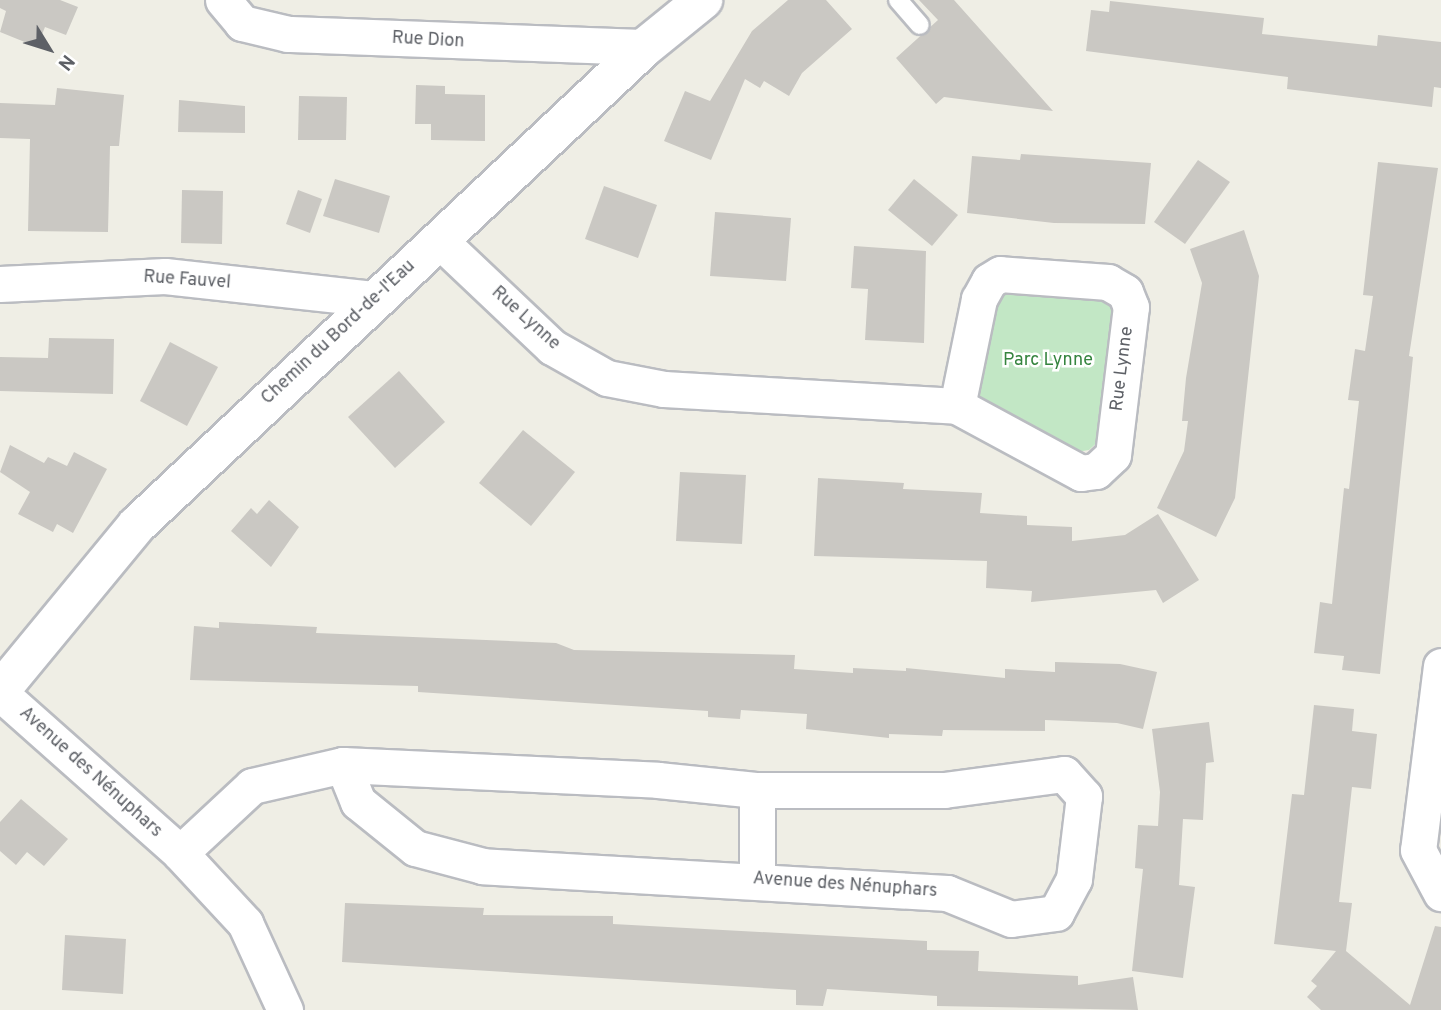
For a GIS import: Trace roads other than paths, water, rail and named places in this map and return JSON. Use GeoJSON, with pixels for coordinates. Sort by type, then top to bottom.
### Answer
{"type":"FeatureCollection","features":[{"type":"Feature","properties":{"kind":"street","name":"Rue Dion"},"geometry":{"type":"LineString","coordinates":[[223,0],[242,23],[288,34],[645,47]]}},
{"type":"Feature","properties":{"kind":"street","name":"Chemin du Bord-de-l'Eau"},"geometry":{"type":"LineString","coordinates":[[0,692],[137,525],[373,299],[645,47],[703,0]]}},
{"type":"Feature","properties":{"kind":"street","name":"Rue Lynne"},"geometry":{"type":"LineString","coordinates":[[439,240],[552,347],[607,378],[664,389],[957,406],[1081,472],[1096,471],[1112,455],[1131,307],[1125,292],[1108,282],[1000,274],[989,281],[979,299],[957,406]]}},
{"type":"Feature","properties":{"kind":"street","name":"Rue Fauvel"},"geometry":{"type":"LineString","coordinates":[[0,284],[165,276],[373,299]]}},
{"type":"Feature","properties":{"kind":"street"},"geometry":{"type":"LineString","coordinates":[[1441,666],[1418,850],[1441,893]]}},
{"type":"Feature","properties":{"kind":"street","name":"Avenue des Nénuphars"},"geometry":{"type":"LineString","coordinates":[[0,692],[180,853],[245,923],[285,1010]]}},
{"type":"Feature","properties":{"kind":"street","name":"Avenue des Nénuphars"},"geometry":{"type":"LineString","coordinates":[[180,853],[216,814],[252,786],[343,765],[658,780],[757,790],[944,790],[1064,774],[1084,796],[1074,879],[1056,913],[1011,919],[947,893],[483,866],[415,848],[358,802],[343,765]]}},
{"type":"Feature","properties":{"kind":"street"},"geometry":{"type":"LineString","coordinates":[[757,790],[757,880]]}},
{"type":"Feature","properties":{"kind":"lane"},"geometry":{"type":"LineString","coordinates":[[898,0],[920,25]]}},
{"type":"Feature","properties":{"kind":"park label","name":"Parc Lynne"},"geometry":{"type":"Point","coordinates":[1048,361]}}]}
